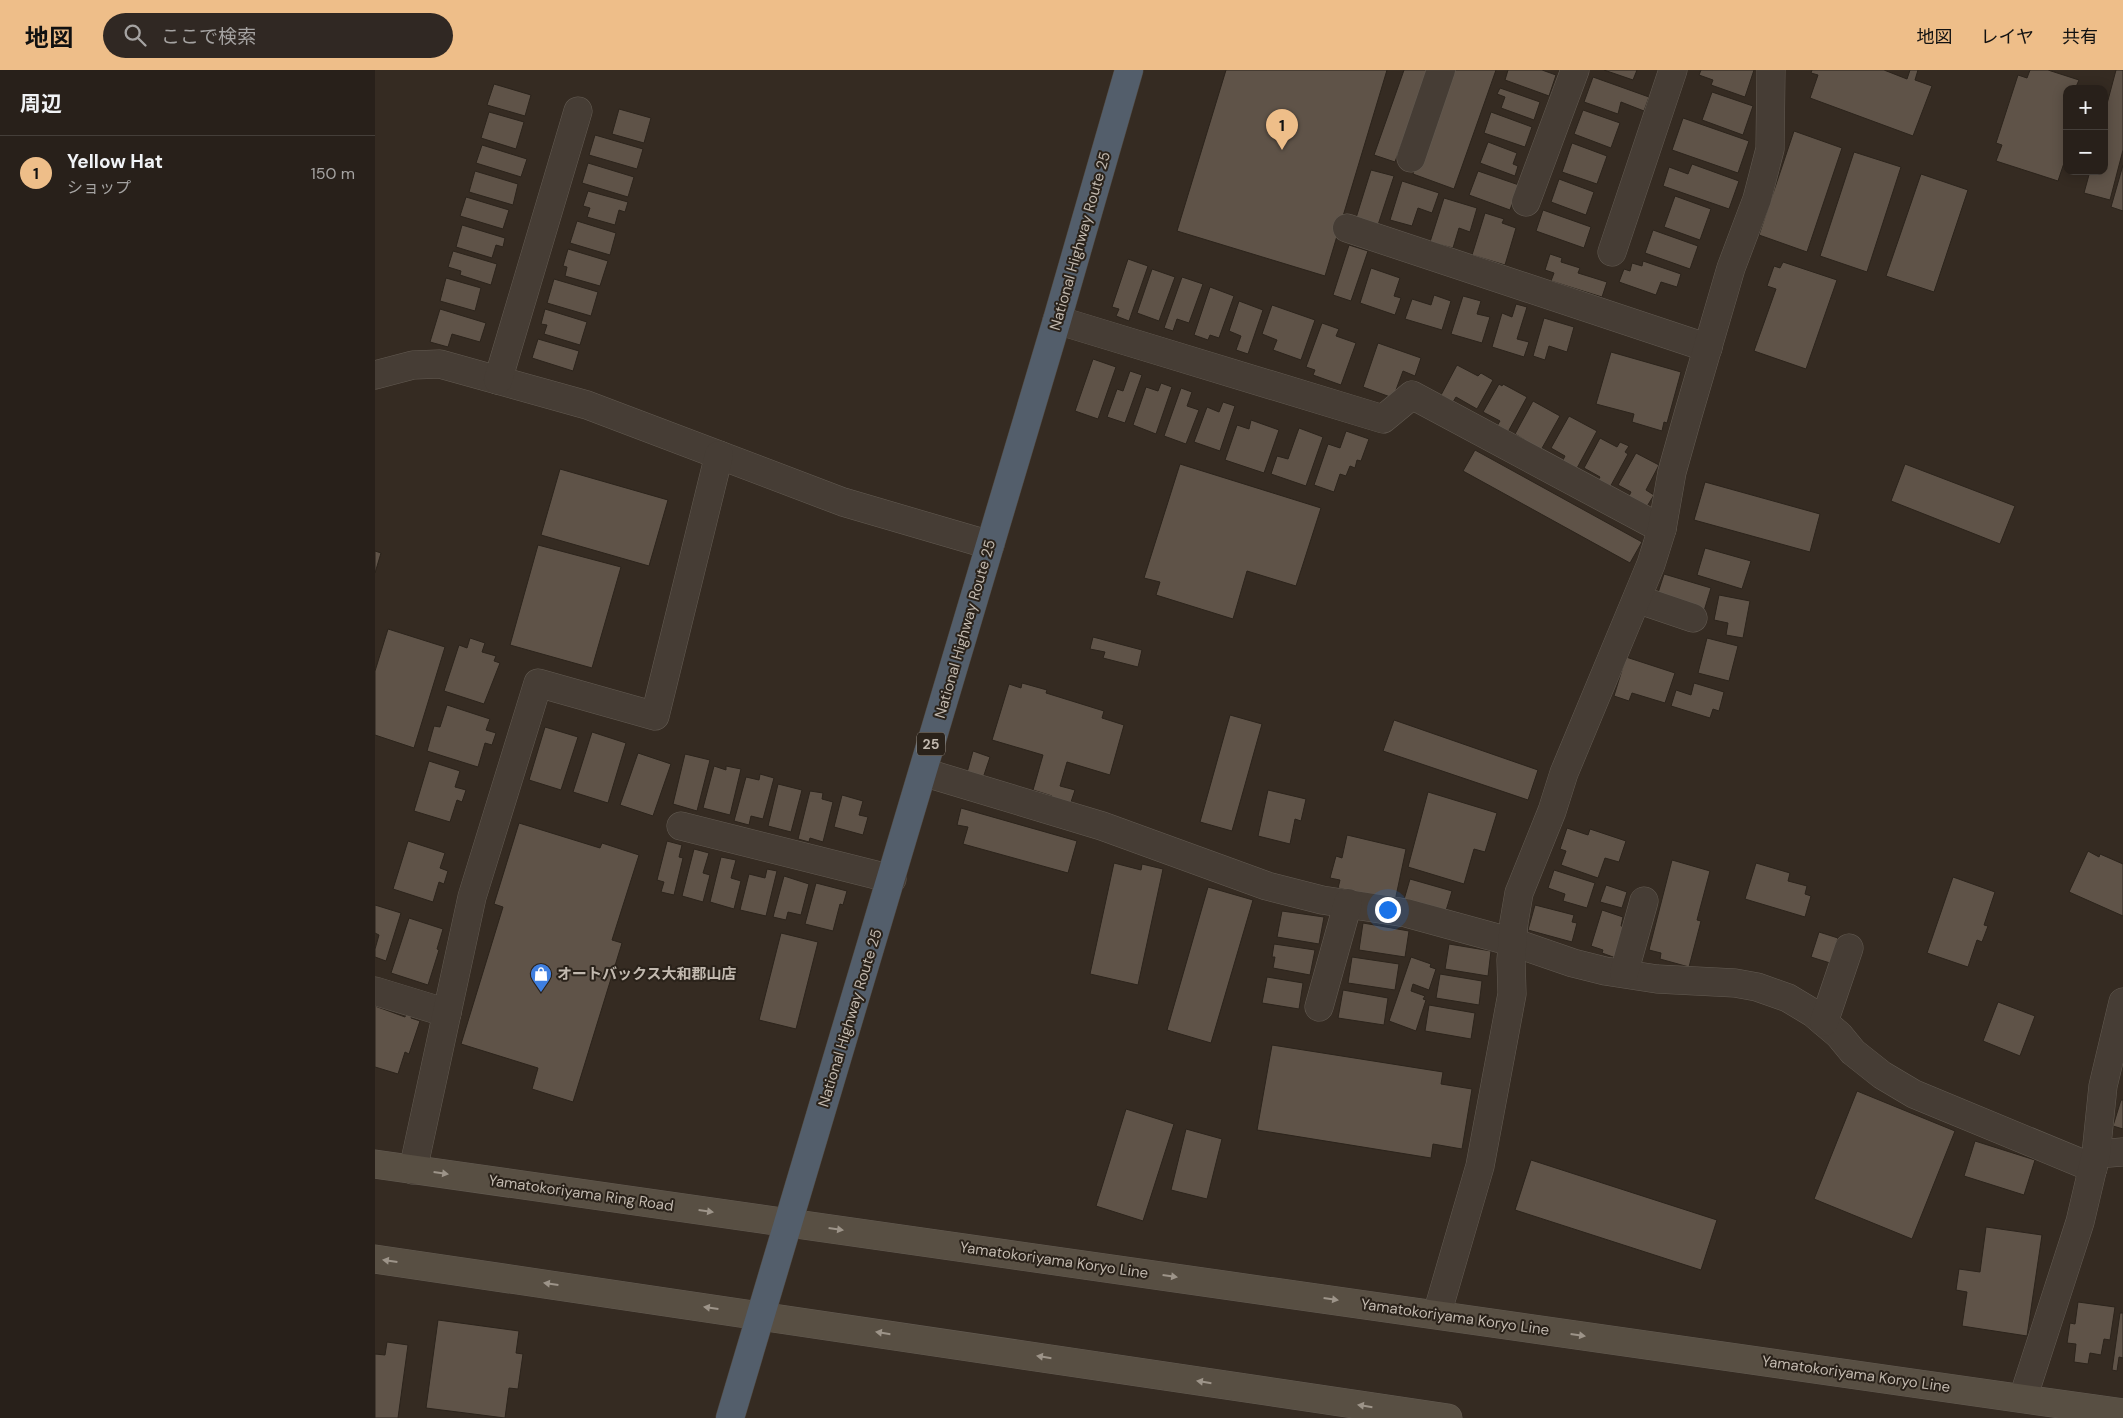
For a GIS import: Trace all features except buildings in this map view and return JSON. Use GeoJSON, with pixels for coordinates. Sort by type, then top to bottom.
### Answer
{"type":"FeatureCollection","features":[{"type":"Feature","properties":{"kind":"highway","name":"National Highway Route 25"},"geometry":{"type":"LineString","coordinates":[[730,1418],[787,1222],[892,879],[1129,70]]}},
{"type":"Feature","properties":{"kind":"main road","name":"Yamatokoriyama Ring Road"},"geometry":{"type":"LineString","coordinates":[[375,1164],[787,1222]]}},
{"type":"Feature","properties":{"kind":"main road","name":"Yamatokoriyama Koryo Line"},"geometry":{"type":"LineString","coordinates":[[787,1222],[2023,1398],[2073,1412],[2123,1413]]}},
{"type":"Feature","properties":{"kind":"main road"},"geometry":{"type":"LineString","coordinates":[[375,1258],[1448,1418]]}},
{"type":"Feature","properties":{"kind":"street"},"geometry":{"type":"LineString","coordinates":[[1411,158],[1441,70]]}},
{"type":"Feature","properties":{"kind":"street"},"geometry":{"type":"LineString","coordinates":[[1525,202],[1575,70]]}},
{"type":"Feature","properties":{"kind":"street"},"geometry":{"type":"LineString","coordinates":[[1611,252],[1673,70]]}},
{"type":"Feature","properties":{"kind":"street"},"geometry":{"type":"LineString","coordinates":[[1437,1314],[1480,1166],[1512,994],[1512,942],[1519,893],[1529,863],[1552,811],[1564,773],[1651,564],[1662,529],[1672,472],[1731,268],[1757,199],[1770,149],[1771,70]]}},
{"type":"Feature","properties":{"kind":"street"},"geometry":{"type":"LineString","coordinates":[[498,380],[577,111]]}},
{"type":"Feature","properties":{"kind":"street"},"geometry":{"type":"LineString","coordinates":[[1347,228],[1708,348]]}},
{"type":"Feature","properties":{"kind":"street"},"geometry":{"type":"LineString","coordinates":[[1057,320],[1383,420],[1412,395],[1662,529]]}},
{"type":"Feature","properties":{"kind":"street"},"geometry":{"type":"LineString","coordinates":[[375,375],[413,365],[440,364],[498,380],[587,405],[843,502],[990,545]]}},
{"type":"Feature","properties":{"kind":"street"},"geometry":{"type":"LineString","coordinates":[[413,1170],[472,897],[538,683],[655,716],[719,455]]}},
{"type":"Feature","properties":{"kind":"street"},"geometry":{"type":"LineString","coordinates":[[1637,599],[1693,618]]}},
{"type":"Feature","properties":{"kind":"street"},"geometry":{"type":"LineString","coordinates":[[923,772],[1102,826],[1267,886],[1322,900],[1407,913],[1512,942],[1573,963],[1624,974],[1657,979],[1735,983],[1757,987],[1788,998],[1813,1013],[1839,1035],[1853,1052],[1882,1075],[1914,1094],[2095,1161],[2123,1152]]}},
{"type":"Feature","properties":{"kind":"street"},"geometry":{"type":"LineString","coordinates":[[681,826],[892,879]]}},
{"type":"Feature","properties":{"kind":"street"},"geometry":{"type":"LineString","coordinates":[[1624,974],[1644,902]]}},
{"type":"Feature","properties":{"kind":"street"},"geometry":{"type":"LineString","coordinates":[[1319,1007],[1347,903]]}},
{"type":"Feature","properties":{"kind":"street"},"geometry":{"type":"LineString","coordinates":[[1824,1022],[1849,948]]}},
{"type":"Feature","properties":{"kind":"street"},"geometry":{"type":"LineString","coordinates":[[375,991],[447,1013]]}},
{"type":"Feature","properties":{"kind":"street"},"geometry":{"type":"LineString","coordinates":[[2023,1398],[2080,1222],[2095,1161],[2103,1086],[2123,1002]]}},
{"type":"Feature","properties":{"kind":"place","name":"Yellow Hat"},"geometry":{"type":"Point","coordinates":[1282,150]}},
{"type":"Feature","properties":{"kind":"place","name":"オートバックス大和郡山店"},"geometry":{"type":"Point","coordinates":[541,993]}}]}
